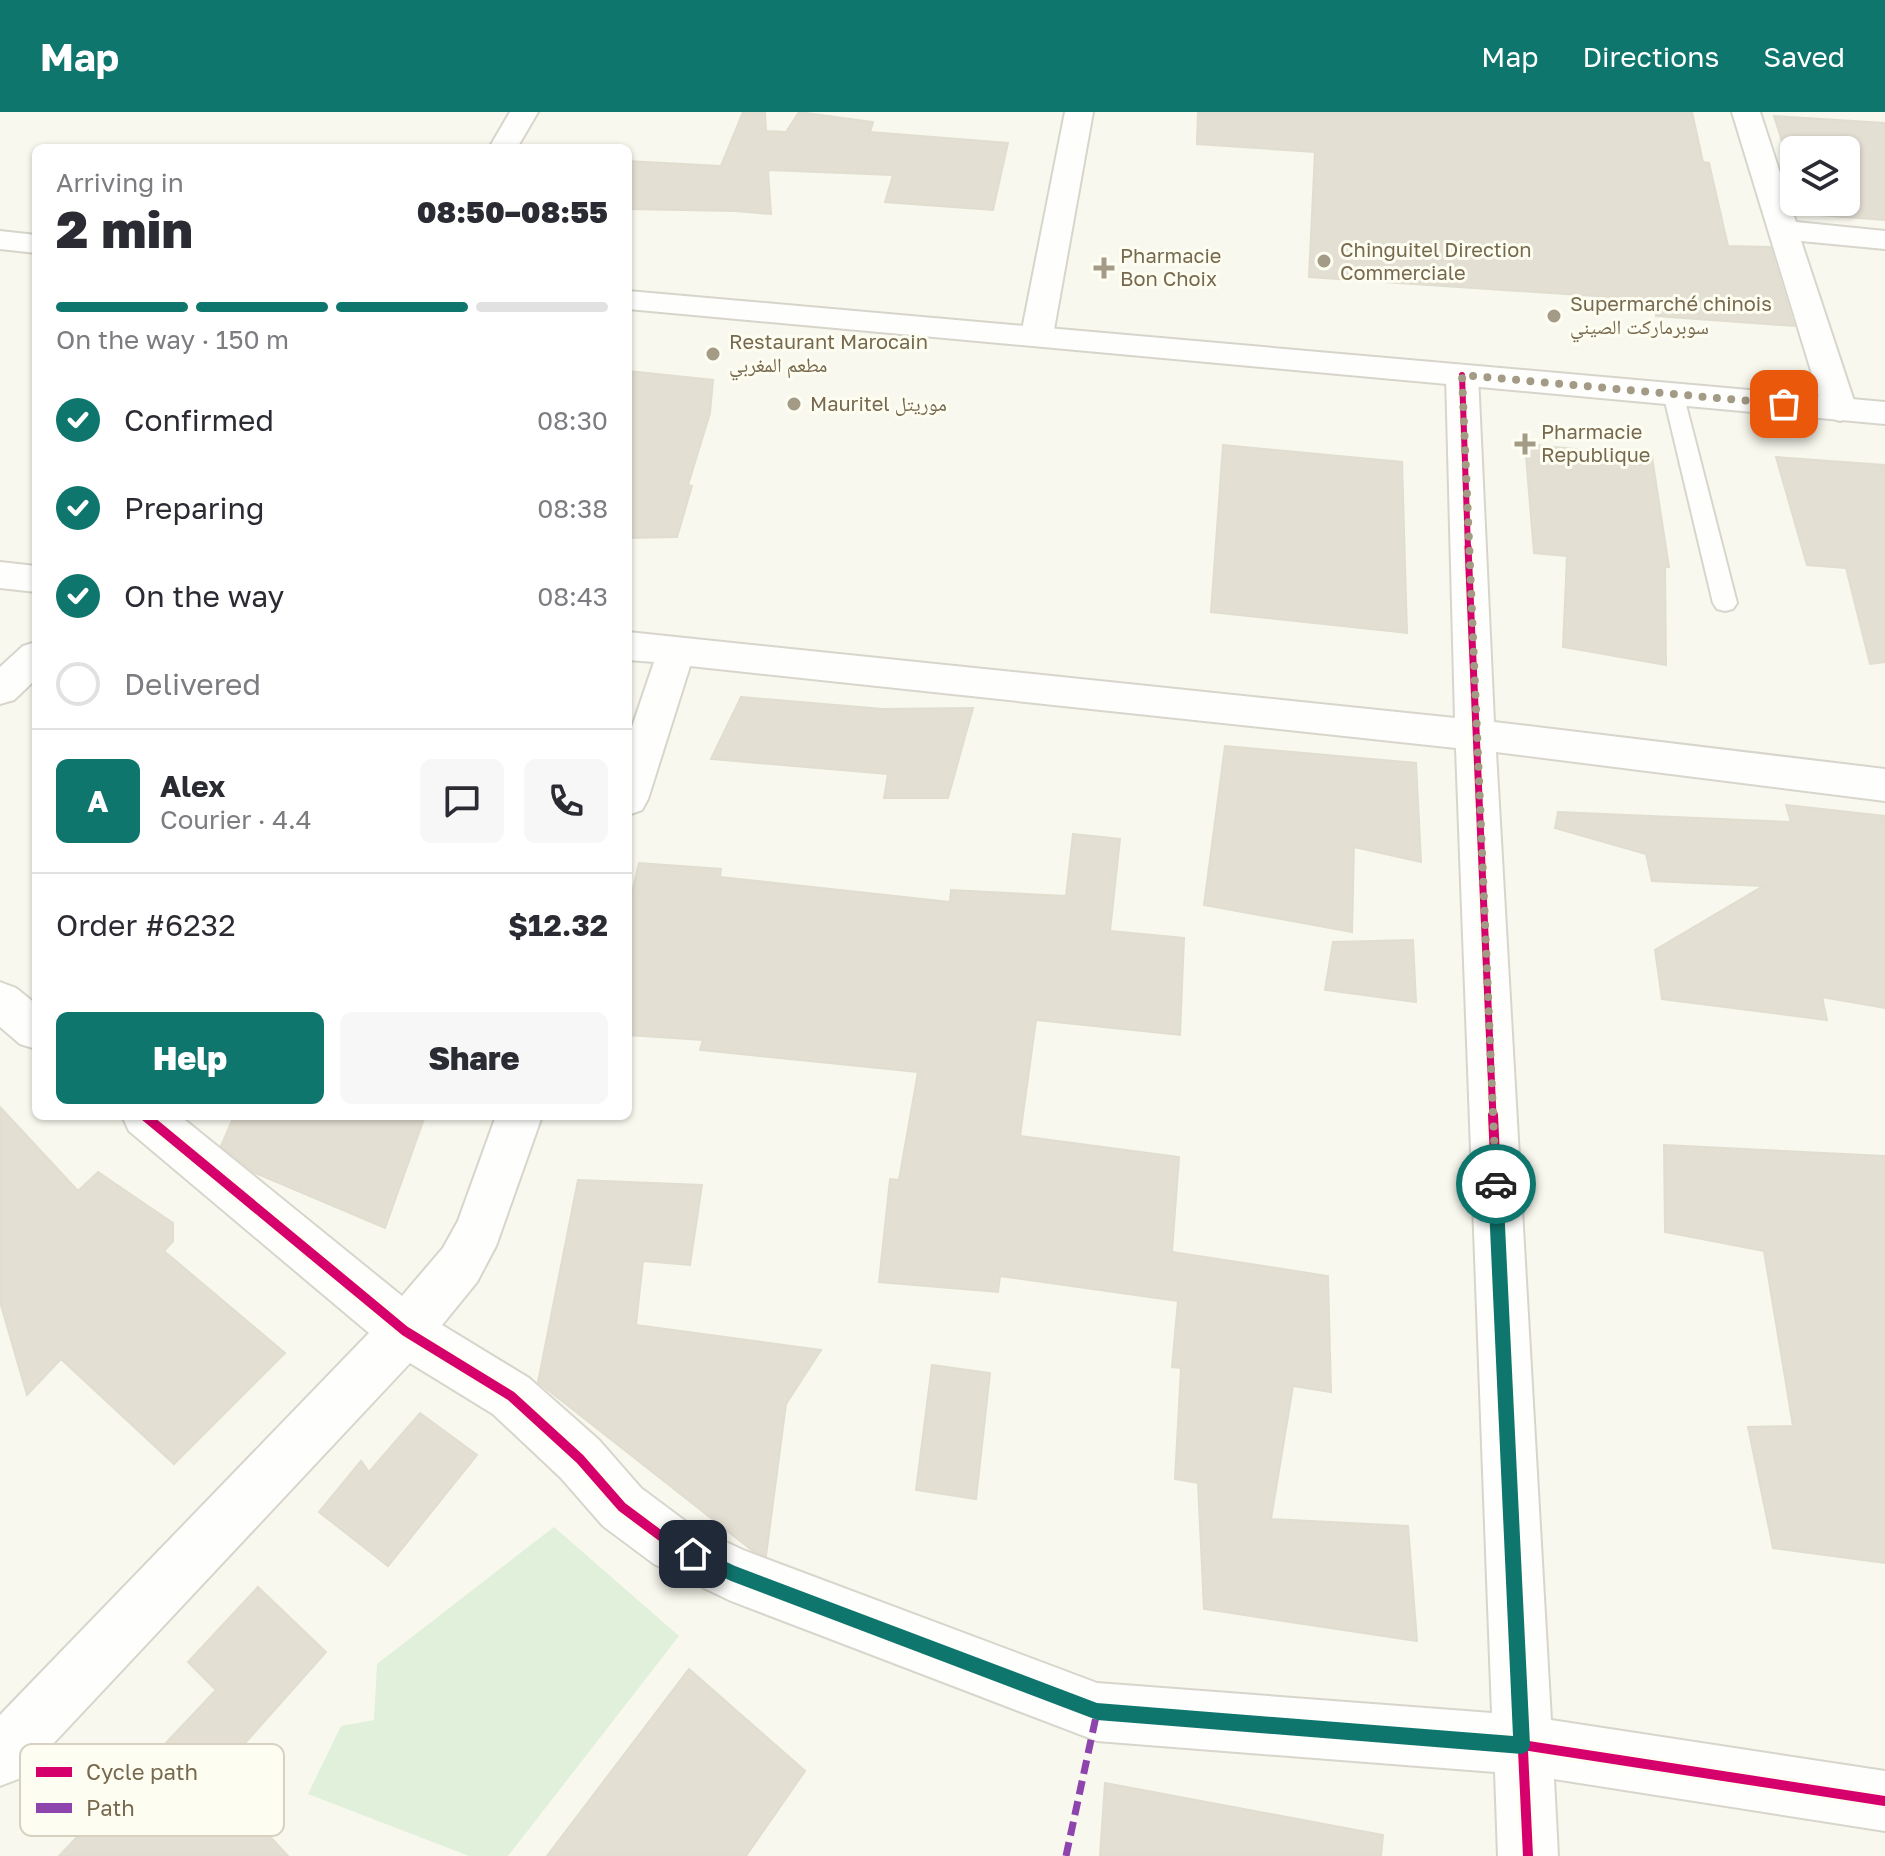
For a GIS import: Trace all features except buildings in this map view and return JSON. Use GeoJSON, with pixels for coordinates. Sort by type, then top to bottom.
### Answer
{"type":"FeatureCollection","features":[{"type":"Feature","properties":{"kind":"street"},"geometry":{"type":"LineString","coordinates":[[505,144],[524,112]]}},
{"type":"Feature","properties":{"kind":"street"},"geometry":{"type":"LineString","coordinates":[[1037,335],[1079,112]]}},
{"type":"Feature","properties":{"kind":"street"},"geometry":{"type":"LineString","coordinates":[[1746,112],[1840,410]]}},
{"type":"Feature","properties":{"kind":"street"},"geometry":{"type":"LineString","coordinates":[[1785,230],[1885,240]]}},
{"type":"Feature","properties":{"kind":"street"},"geometry":{"type":"LineString","coordinates":[[0,240],[32,244]]}},
{"type":"Feature","properties":{"kind":"street"},"geometry":{"type":"LineString","coordinates":[[632,300],[1885,413]]}},
{"type":"Feature","properties":{"kind":"street"},"geometry":{"type":"LineString","coordinates":[[1462,375],[1475,735],[1528,1856]]}},
{"type":"Feature","properties":{"kind":"street"},"geometry":{"type":"LineString","coordinates":[[0,575],[32,579]]}},
{"type":"Feature","properties":{"kind":"street"},"geometry":{"type":"LineString","coordinates":[[632,646],[1475,735],[1885,785]]}},
{"type":"Feature","properties":{"kind":"street"},"geometry":{"type":"LineString","coordinates":[[632,787],[676,652]]}},
{"type":"Feature","properties":{"kind":"street"},"geometry":{"type":"LineString","coordinates":[[0,690],[32,660]]}},
{"type":"Feature","properties":{"kind":"street"},"geometry":{"type":"LineString","coordinates":[[0,1001],[32,1027]]}},
{"type":"Feature","properties":{"kind":"street"},"geometry":{"type":"LineString","coordinates":[[150,1120],[405,1331],[511,1396],[580,1459],[622,1507],[673,1545],[731,1573],[1097,1712],[1522,1745],[1885,1801]]}},
{"type":"Feature","properties":{"kind":"street"},"geometry":{"type":"LineString","coordinates":[[0,1757],[405,1331],[460,1265],[479,1230],[518,1120]]}},
{"type":"Feature","properties":{"kind":"lane"},"geometry":{"type":"LineString","coordinates":[[1673,393],[1725,603]]}},
{"type":"Feature","properties":{"kind":"green space"},"geometry":{"type":"Polygon","coordinates":[[[554,1527],[679,1636],[508,1856],[469,1856],[308,1794],[341,1726],[374,1720],[377,1664],[554,1527]]]}},
{"type":"Feature","properties":{"kind":"marked path"},"geometry":{"type":"LineString","coordinates":[[1066,1856],[1097,1712]]}},
{"type":"Feature","properties":{"kind":"cycle path"},"geometry":{"type":"LineString","coordinates":[[1462,375],[1475,735],[1528,1856]]}},
{"type":"Feature","properties":{"kind":"cycle path"},"geometry":{"type":"LineString","coordinates":[[150,1120],[405,1331],[511,1396],[580,1459],[622,1507],[673,1545],[731,1573],[1097,1712],[1522,1745],[1885,1801]]}},
{"type":"Feature","properties":{"kind":"way so far"},"geometry":{"type":"LineString","coordinates":[[1496,1184],[1462,375],[1784,404]]}},
{"type":"Feature","properties":{"kind":"place","name":"Chinguitel Direction Commerciale"},"geometry":{"type":"Point","coordinates":[1324,261]}},
{"type":"Feature","properties":{"kind":"place","name":"Pharmacie Bon Choix"},"geometry":{"type":"Point","coordinates":[1104,268]}},
{"type":"Feature","properties":{"kind":"place","name":"Supermarché chinois سوبرماركت الصيني"},"geometry":{"type":"Point","coordinates":[1554,316]}},
{"type":"Feature","properties":{"kind":"place","name":"Restaurant Marocain مطعم المغربي"},"geometry":{"type":"Point","coordinates":[713,354]}},
{"type":"Feature","properties":{"kind":"place","name":"Mauritel موريتل"},"geometry":{"type":"Point","coordinates":[794,404]}},
{"type":"Feature","properties":{"kind":"place","name":"Pharmacie Republique"},"geometry":{"type":"Point","coordinates":[1525,444]}},
{"type":"Feature","properties":{"kind":"route"},"geometry":{"type":"LineString","coordinates":[[693,1554],[731,1573],[1097,1712],[1522,1745],[1496,1184]]}}]}
